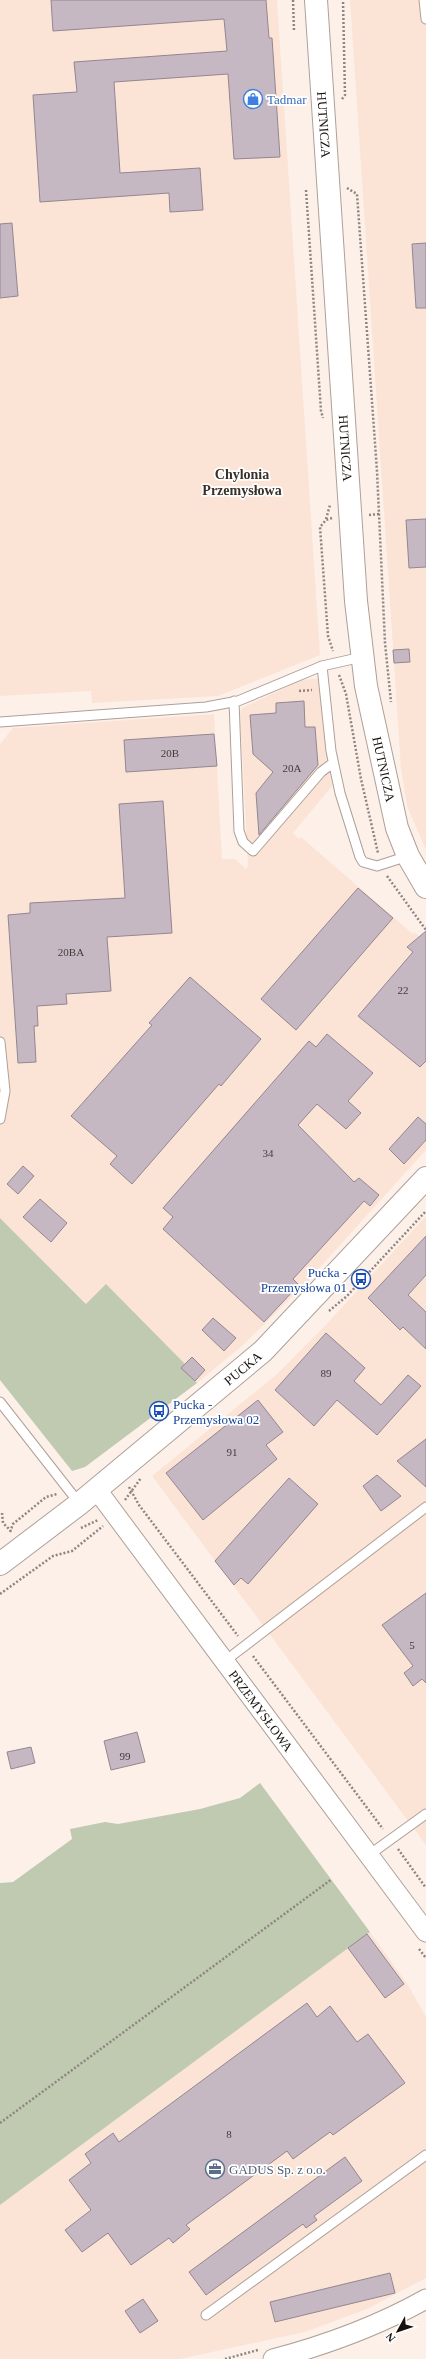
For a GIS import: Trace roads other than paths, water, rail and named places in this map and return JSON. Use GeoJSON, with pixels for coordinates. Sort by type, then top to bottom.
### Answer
{"type":"FeatureCollection","features":[{"type":"Feature","properties":{"kind":"main road","name":"HUTNICZA"},"geometry":{"type":"LineString","coordinates":[[316,0],[356,601],[362,657],[366,686],[397,828],[408,856],[426,887]]}},
{"type":"Feature","properties":{"kind":"main road","name":"PUCKA"},"geometry":{"type":"LineString","coordinates":[[0,1564],[73,1496],[97,1490],[117,1471],[263,1351],[426,1178]]}},
{"type":"Feature","properties":{"kind":"street","name":"PRZEMYSŁOWA"},"geometry":{"type":"LineString","coordinates":[[97,1490],[426,1932]]}},
{"type":"Feature","properties":{"kind":"street"},"geometry":{"type":"LineString","coordinates":[[273,2359],[348,2336],[387,2319],[426,2298]]}},
{"type":"Feature","properties":{"kind":"lane"},"geometry":{"type":"LineString","coordinates":[[424,0],[426,19]]}},
{"type":"Feature","properties":{"kind":"lane"},"geometry":{"type":"LineString","coordinates":[[0,722],[206,707],[234,701],[322,666],[362,657]]}},
{"type":"Feature","properties":{"kind":"lane"},"geometry":{"type":"LineString","coordinates":[[322,666],[333,763],[340,792],[363,862],[377,866],[408,856]]}},
{"type":"Feature","properties":{"kind":"lane"},"geometry":{"type":"LineString","coordinates":[[234,701],[239,831],[243,842],[252,851],[321,772],[333,763]]}},
{"type":"Feature","properties":{"kind":"lane"},"geometry":{"type":"LineString","coordinates":[[0,1042],[4,1091],[0,1119]]}},
{"type":"Feature","properties":{"kind":"lane"},"geometry":{"type":"LineString","coordinates":[[0,1402],[73,1496]]}},
{"type":"Feature","properties":{"kind":"lane"},"geometry":{"type":"LineString","coordinates":[[225,1661],[426,1507]]}},
{"type":"Feature","properties":{"kind":"lane"},"geometry":{"type":"LineString","coordinates":[[369,1855],[426,1814]]}},
{"type":"Feature","properties":{"kind":"lane"},"geometry":{"type":"LineString","coordinates":[[206,2315],[426,2155]]}},
{"type":"Feature","properties":{"kind":"place","name":"Tadmar"},"geometry":{"type":"Point","coordinates":[253,99]}},
{"type":"Feature","properties":{"kind":"place","name":"Pucka - Przemysłowa 01"},"geometry":{"type":"Point","coordinates":[361,1279]}},
{"type":"Feature","properties":{"kind":"place","name":"Pucka - Przemysłowa 02"},"geometry":{"type":"Point","coordinates":[159,1411]}},
{"type":"Feature","properties":{"kind":"place","name":"GADUS Sp. z o.o."},"geometry":{"type":"Point","coordinates":[215,2169]}},
{"type":"Feature","properties":{"kind":"district","name":"Chylonia Przemysłowa"},"geometry":{"type":"Point","coordinates":[242,482]}}]}
